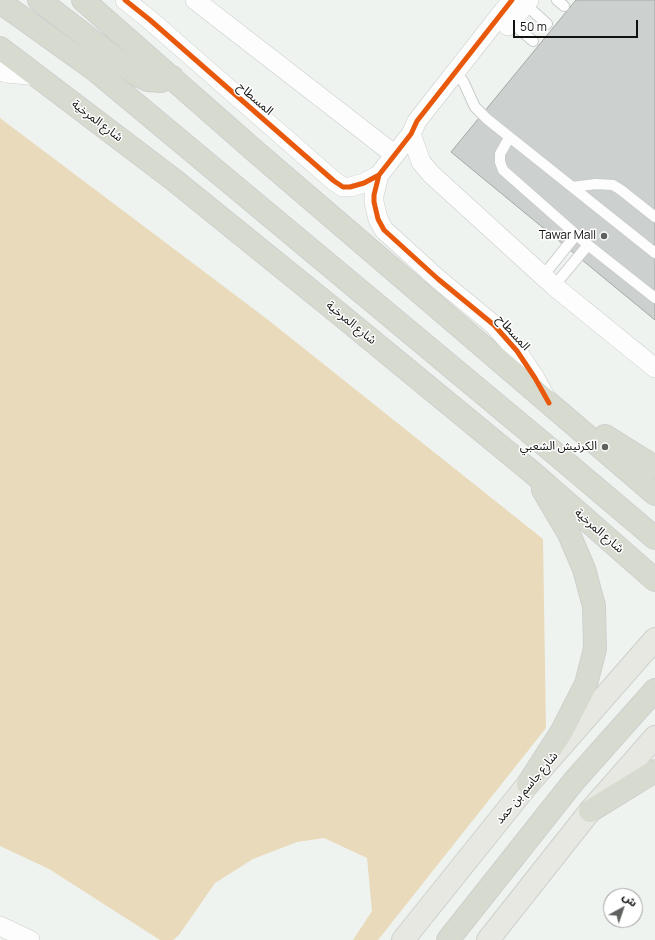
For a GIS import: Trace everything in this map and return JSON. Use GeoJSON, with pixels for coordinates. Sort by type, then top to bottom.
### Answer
{"type":"FeatureCollection","features":[{"type":"Feature","properties":{"kind":"highway"},"geometry":{"type":"LineString","coordinates":[[39,0],[137,75],[148,80],[160,81],[172,77]]}},
{"type":"Feature","properties":{"kind":"highway"},"geometry":{"type":"LineString","coordinates":[[83,0],[261,157],[655,494]]}},
{"type":"Feature","properties":{"kind":"highway"},"geometry":{"type":"LineString","coordinates":[[0,2],[95,70],[655,538]]}},
{"type":"Feature","properties":{"kind":"highway","name":"شارع المرخية"},"geometry":{"type":"LineString","coordinates":[[0,48],[174,180],[342,316],[533,473],[655,580]]}},
{"type":"Feature","properties":{"kind":"highway"},"geometry":{"type":"LineString","coordinates":[[548,403],[655,467]]}},
{"type":"Feature","properties":{"kind":"highway"},"geometry":{"type":"LineString","coordinates":[[528,784],[562,731],[586,684],[595,649],[594,606],[584,569],[569,534],[533,473]]}},
{"type":"Feature","properties":{"kind":"highway"},"geometry":{"type":"LineString","coordinates":[[448,940],[574,781],[655,690]]}},
{"type":"Feature","properties":{"kind":"highway"},"geometry":{"type":"LineString","coordinates":[[590,811],[655,771]]}},
{"type":"Feature","properties":{"kind":"main road","name":"شارع جاسم بن حمد"},"geometry":{"type":"LineString","coordinates":[[403,940],[528,784],[655,639]]}},
{"type":"Feature","properties":{"kind":"main road"},"geometry":{"type":"LineString","coordinates":[[488,940],[590,811],[655,737]]}},
{"type":"Feature","properties":{"kind":"street","name":"المسطاح"},"geometry":{"type":"LineString","coordinates":[[125,0],[150,20],[334,181],[343,187],[350,187],[364,183],[380,175]]}},
{"type":"Feature","properties":{"kind":"street"},"geometry":{"type":"LineString","coordinates":[[195,0],[395,155]]}},
{"type":"Feature","properties":{"kind":"street","name":"المسطاح"},"geometry":{"type":"LineString","coordinates":[[522,1],[458,78],[423,126],[411,134],[380,175],[374,195],[374,202],[378,219],[384,230],[438,279],[494,325],[517,350],[535,378],[548,403]]}},
{"type":"Feature","properties":{"kind":"street","name":"المسطاح"},"geometry":{"type":"LineString","coordinates":[[458,78],[511,22],[522,1]]}},
{"type":"Feature","properties":{"kind":"street"},"geometry":{"type":"LineString","coordinates":[[0,71],[38,76]]}},
{"type":"Feature","properties":{"kind":"street"},"geometry":{"type":"LineString","coordinates":[[411,134],[421,162],[430,174],[549,281],[655,368]]}},
{"type":"Feature","properties":{"kind":"street"},"geometry":{"type":"LineString","coordinates":[[0,926],[30,940]]}},
{"type":"Feature","properties":{"kind":"lane"},"geometry":{"type":"LineString","coordinates":[[522,1],[548,24]]}},
{"type":"Feature","properties":{"kind":"lane"},"geometry":{"type":"LineString","coordinates":[[511,22],[534,42]]}},
{"type":"Feature","properties":{"kind":"lane"},"geometry":{"type":"LineString","coordinates":[[458,78],[475,107],[487,119],[655,253]]}},
{"type":"Feature","properties":{"kind":"lane"},"geometry":{"type":"LineString","coordinates":[[509,138],[500,154],[500,162],[503,170],[576,235],[655,298]]}},
{"type":"Feature","properties":{"kind":"lane"},"geometry":{"type":"LineString","coordinates":[[572,187],[596,184],[613,185],[655,217]]}},
{"type":"Feature","properties":{"kind":"lane"},"geometry":{"type":"LineString","coordinates":[[549,281],[576,235]]}},
{"type":"Feature","properties":{"kind":"lane"},"geometry":{"type":"LineString","coordinates":[[549,281],[588,245]]}},
{"type":"Feature","properties":{"kind":"shaded area"},"geometry":{"type":"Polygon","coordinates":[[[0,118],[267,319],[543,539],[546,728],[378,940],[353,940],[372,911],[367,858],[324,838],[297,842],[253,859],[215,883],[179,935],[173,940],[160,940],[49,869],[0,846],[0,118]]]}},
{"type":"Feature","properties":{"kind":"building","name":"Tawar Mall"},"geometry":{"type":"Polygon","coordinates":[[[576,0],[655,0],[655,320],[451,152],[576,0]]]}},
{"type":"Feature","properties":{"kind":"cycle path"},"geometry":{"type":"LineString","coordinates":[[125,0],[150,20],[334,181],[343,187],[350,187],[364,183],[379,175]]}},
{"type":"Feature","properties":{"kind":"cycle path"},"geometry":{"type":"LineString","coordinates":[[512,0],[417,121],[411,134],[379,175],[374,195],[374,202],[378,219],[384,230],[438,279],[494,325],[517,351],[549,403]]}},
{"type":"Feature","properties":{"kind":"place","name":"Tawar Mall"},"geometry":{"type":"Point","coordinates":[604,236]}},
{"type":"Feature","properties":{"kind":"place","name":"الكرنيش الشعبي"},"geometry":{"type":"Point","coordinates":[605,447]}}]}
